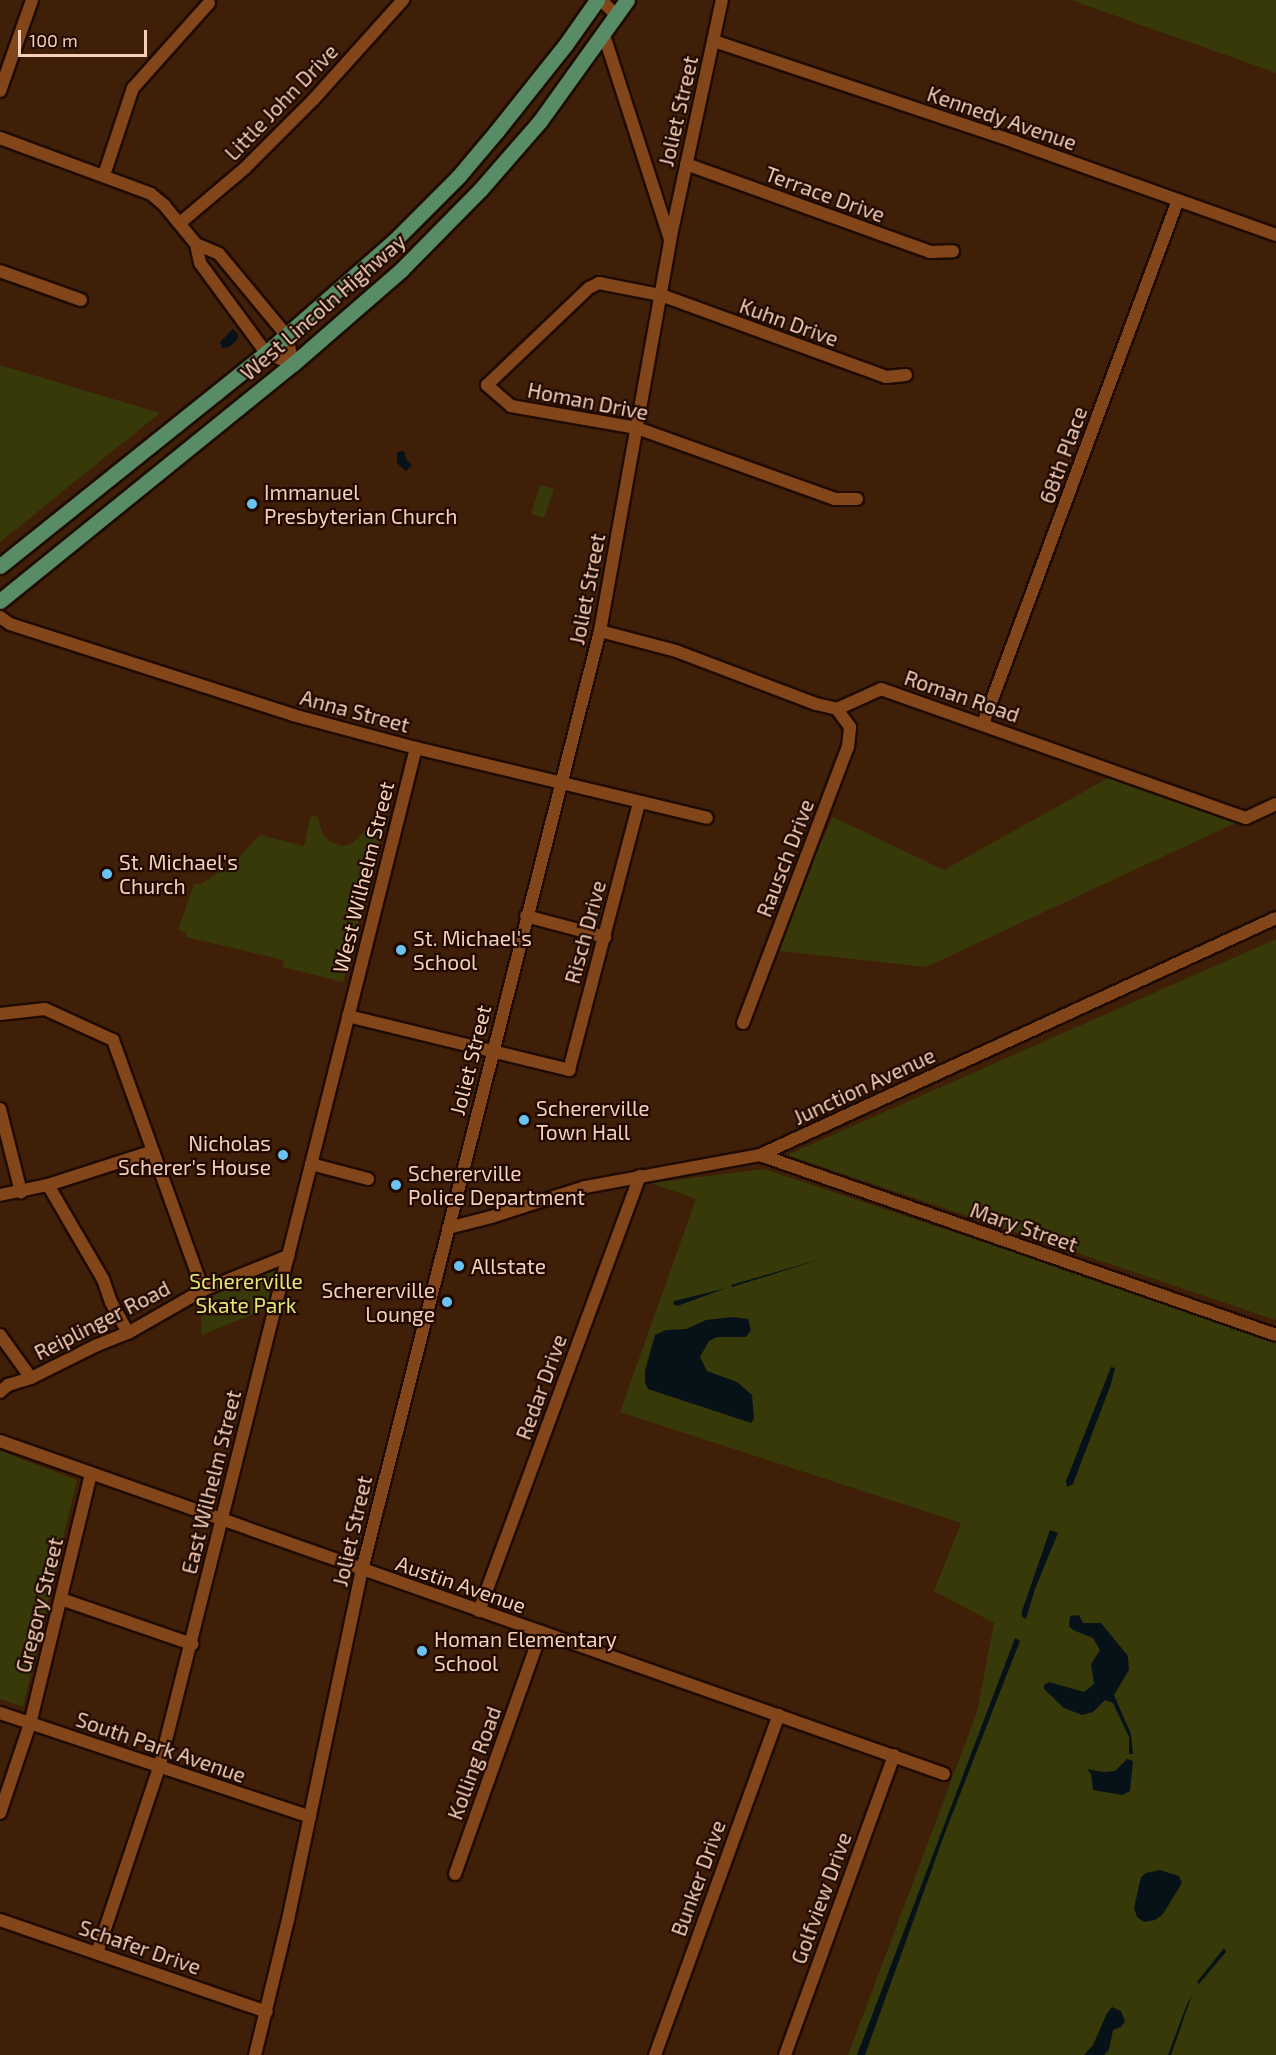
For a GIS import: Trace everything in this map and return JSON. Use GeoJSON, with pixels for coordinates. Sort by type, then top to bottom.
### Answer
{"type":"FeatureCollection","features":[{"type":"Feature","properties":{"kind":"main road","name":"West Lincoln Highway"},"geometry":{"type":"LineString","coordinates":[[0,566],[266,353],[395,240],[458,177],[531,90],[599,0]]}},
{"type":"Feature","properties":{"kind":"main road","name":"West Lincoln Highway"},"geometry":{"type":"LineString","coordinates":[[0,601],[348,318],[446,226],[540,121],[627,0]]}},
{"type":"Feature","properties":{"kind":"street"},"geometry":{"type":"LineString","coordinates":[[0,91],[32,0]]}},
{"type":"Feature","properties":{"kind":"street","name":"Little John Drive"},"geometry":{"type":"LineString","coordinates":[[180,223],[245,168],[313,100],[403,0]]}},
{"type":"Feature","properties":{"kind":"street"},"geometry":{"type":"LineString","coordinates":[[599,0],[616,16]]}},
{"type":"Feature","properties":{"kind":"street","name":"Joliet Street"},"geometry":{"type":"LineString","coordinates":[[255,2055],[267,2012],[362,1570],[600,631],[670,240],[722,0]]}},
{"type":"Feature","properties":{"kind":"street"},"geometry":{"type":"LineString","coordinates":[[104,175],[134,88],[209,3]]}},
{"type":"Feature","properties":{"kind":"street"},"geometry":{"type":"LineString","coordinates":[[604,35],[670,240]]}},
{"type":"Feature","properties":{"kind":"street","name":"Kennedy Avenue"},"geometry":{"type":"LineString","coordinates":[[714,41],[1276,235]]}},
{"type":"Feature","properties":{"kind":"street"},"geometry":{"type":"LineString","coordinates":[[0,138],[151,194],[180,223],[196,244],[200,263],[266,353],[293,364]]}},
{"type":"Feature","properties":{"kind":"street","name":"Terrace Drive"},"geometry":{"type":"LineString","coordinates":[[686,164],[930,252],[953,251]]}},
{"type":"Feature","properties":{"kind":"street","name":"68th Place"},"geometry":{"type":"LineString","coordinates":[[983,724],[1178,200]]}},
{"type":"Feature","properties":{"kind":"street"},"geometry":{"type":"LineString","coordinates":[[196,244],[219,254],[286,336],[293,364]]}},
{"type":"Feature","properties":{"kind":"street"},"geometry":{"type":"LineString","coordinates":[[0,271],[81,300]]}},
{"type":"Feature","properties":{"kind":"street","name":"Homan Drive"},"geometry":{"type":"LineString","coordinates":[[661,295],[599,283],[589,288],[487,385],[511,406],[637,428],[835,499],[857,500]]}},
{"type":"Feature","properties":{"kind":"street","name":"Kuhn Drive"},"geometry":{"type":"LineString","coordinates":[[661,295],[886,377],[906,375]]}},
{"type":"Feature","properties":{"kind":"street","name":"Anna Street"},"geometry":{"type":"LineString","coordinates":[[0,617],[10,624],[247,701],[416,748],[708,818]]}},
{"type":"Feature","properties":{"kind":"street"},"geometry":{"type":"LineString","coordinates":[[600,631],[676,651],[816,704],[837,709]]}},
{"type":"Feature","properties":{"kind":"street","name":"Roman Road"},"geometry":{"type":"LineString","coordinates":[[837,709],[881,689],[1246,818],[1276,804]]}},
{"type":"Feature","properties":{"kind":"street","name":"Rausch Drive"},"geometry":{"type":"LineString","coordinates":[[743,1023],[848,747],[850,727],[837,709]]}},
{"type":"Feature","properties":{"kind":"street","name":"West Wilhelm Street"},"geometry":{"type":"LineString","coordinates":[[348,1016],[416,748]]}},
{"type":"Feature","properties":{"kind":"street","name":"Risch Drive"},"geometry":{"type":"LineString","coordinates":[[493,1051],[569,1070],[639,803]]}},
{"type":"Feature","properties":{"kind":"street"},"geometry":{"type":"LineString","coordinates":[[526,916],[605,937]]}},
{"type":"Feature","properties":{"kind":"street","name":"Junction Avenue"},"geometry":{"type":"LineString","coordinates":[[448,1228],[491,1217],[585,1186],[760,1155],[1276,918]]}},
{"type":"Feature","properties":{"kind":"street"},"geometry":{"type":"LineString","coordinates":[[0,1014],[9,1011],[45,1009],[112,1040],[203,1290]]}},
{"type":"Feature","properties":{"kind":"street"},"geometry":{"type":"LineString","coordinates":[[348,1016],[493,1051]]}},
{"type":"Feature","properties":{"kind":"street","name":"East Wilhelm Street"},"geometry":{"type":"LineString","coordinates":[[97,1953],[159,1768],[348,1016]]}},
{"type":"Feature","properties":{"kind":"street"},"geometry":{"type":"LineString","coordinates":[[0,1109],[21,1192]]}},
{"type":"Feature","properties":{"kind":"street"},"geometry":{"type":"LineString","coordinates":[[0,1195],[48,1185],[153,1151]]}},
{"type":"Feature","properties":{"kind":"street","name":"Mary Street"},"geometry":{"type":"LineString","coordinates":[[760,1155],[1276,1335]]}},
{"type":"Feature","properties":{"kind":"street"},"geometry":{"type":"LineString","coordinates":[[310,1164],[368,1179]]}},
{"type":"Feature","properties":{"kind":"street","name":"Redar Drive"},"geometry":{"type":"LineString","coordinates":[[478,1611],[640,1176]]}},
{"type":"Feature","properties":{"kind":"street"},"geometry":{"type":"LineString","coordinates":[[48,1185],[103,1279],[111,1302],[128,1333]]}},
{"type":"Feature","properties":{"kind":"street","name":"Reiplinger Road"},"geometry":{"type":"LineString","coordinates":[[0,1392],[9,1385],[31,1378],[95,1346],[128,1333],[203,1290],[288,1256]]}},
{"type":"Feature","properties":{"kind":"street"},"geometry":{"type":"LineString","coordinates":[[0,1335],[31,1378]]}},
{"type":"Feature","properties":{"kind":"street","name":"Austin Avenue"},"geometry":{"type":"LineString","coordinates":[[0,1441],[944,1774]]}},
{"type":"Feature","properties":{"kind":"street","name":"Gregory Street"},"geometry":{"type":"LineString","coordinates":[[0,1813],[30,1724],[91,1473]]}},
{"type":"Feature","properties":{"kind":"street"},"geometry":{"type":"LineString","coordinates":[[61,1599],[192,1644]]}},
{"type":"Feature","properties":{"kind":"street","name":"Kolling Road"},"geometry":{"type":"LineString","coordinates":[[455,1874],[541,1632]]}},
{"type":"Feature","properties":{"kind":"street","name":"South Park Avenue"},"geometry":{"type":"LineString","coordinates":[[0,1713],[310,1817]]}},
{"type":"Feature","properties":{"kind":"street","name":"Bunker Drive"},"geometry":{"type":"LineString","coordinates":[[655,2055],[779,1715]]}},
{"type":"Feature","properties":{"kind":"street","name":"Golfview Drive"},"geometry":{"type":"LineString","coordinates":[[785,2055],[894,1755]]}},
{"type":"Feature","properties":{"kind":"street","name":"Schafer Drive"},"geometry":{"type":"LineString","coordinates":[[0,1920],[267,2012]]}},
{"type":"Feature","properties":{"kind":"green space"},"geometry":{"type":"Polygon","coordinates":[[[1071,0],[1276,0],[1276,73],[1071,0]]]}},
{"type":"Feature","properties":{"kind":"green space"},"geometry":{"type":"Polygon","coordinates":[[[0,365],[160,413],[0,542],[0,365]]]}},
{"type":"Feature","properties":{"kind":"green space"},"geometry":{"type":"Polygon","coordinates":[[[540,485],[554,489],[544,518],[531,514],[540,485]]]}},
{"type":"Feature","properties":{"kind":"green space"},"geometry":{"type":"Polygon","coordinates":[[[1119,772],[1246,818],[926,967],[771,950],[833,817],[944,870],[1119,772]]]}},
{"type":"Feature","properties":{"kind":"green space"},"geometry":{"type":"Polygon","coordinates":[[[311,815],[318,817],[322,833],[329,841],[336,844],[344,846],[353,843],[366,829],[381,833],[343,982],[283,967],[283,960],[186,937],[187,933],[178,930],[194,884],[201,884],[234,862],[260,835],[304,846],[311,815]]]}},
{"type":"Feature","properties":{"kind":"green space"},"geometry":{"type":"Polygon","coordinates":[[[1276,939],[1276,1320],[787,1155],[1276,939]]]}},
{"type":"Feature","properties":{"kind":"green space"},"geometry":{"type":"Polygon","coordinates":[[[764,1169],[1276,1340],[1276,2055],[848,2055],[977,1712],[994,1623],[934,1591],[961,1523],[620,1412],[696,1199],[651,1183],[764,1169]]]}},
{"type":"Feature","properties":{"kind":"green space","name":"Schererville Skate Park"},"geometry":{"type":"Polygon","coordinates":[[[288,1256],[276,1305],[202,1335],[199,1292],[288,1256]]]}},
{"type":"Feature","properties":{"kind":"green space"},"geometry":{"type":"Polygon","coordinates":[[[0,1451],[77,1480],[23,1707],[0,1699],[0,1451]]]}},
{"type":"Feature","properties":{"kind":"shaded area"},"geometry":{"type":"Polygon","coordinates":[[[233,329],[238,334],[237,340],[229,347],[222,348],[220,342],[233,329]]]}},
{"type":"Feature","properties":{"kind":"shaded area"},"geometry":{"type":"Polygon","coordinates":[[[404,451],[406,459],[412,465],[406,471],[397,463],[397,452],[404,451]]]}},
{"type":"Feature","properties":{"kind":"shaded area"},"geometry":{"type":"Polygon","coordinates":[[[825,1258],[732,1287],[731,1285],[825,1258]]]}},
{"type":"Feature","properties":{"kind":"shaded area"},"geometry":{"type":"Polygon","coordinates":[[[727,1288],[677,1306],[673,1304],[674,1301],[727,1288]]]}},
{"type":"Feature","properties":{"kind":"shaded area"},"geometry":{"type":"Polygon","coordinates":[[[733,1317],[748,1319],[751,1330],[746,1337],[717,1337],[709,1341],[700,1357],[707,1371],[737,1382],[752,1395],[754,1419],[751,1423],[648,1389],[645,1383],[645,1371],[655,1335],[666,1330],[686,1329],[706,1320],[733,1317]]]}},
{"type":"Feature","properties":{"kind":"shaded area"},"geometry":{"type":"Polygon","coordinates":[[[1111,1367],[1115,1368],[1111,1384],[1073,1484],[1067,1487],[1066,1481],[1111,1367]]]}},
{"type":"Feature","properties":{"kind":"shaded area"},"geometry":{"type":"Polygon","coordinates":[[[1050,1530],[1058,1533],[1035,1589],[1026,1619],[1022,1617],[1022,1611],[1050,1530]]]}},
{"type":"Feature","properties":{"kind":"shaded area"},"geometry":{"type":"Polygon","coordinates":[[[1079,1615],[1083,1623],[1101,1623],[1128,1656],[1129,1670],[1114,1695],[1131,1734],[1133,1754],[1129,1754],[1129,1737],[1113,1703],[1105,1700],[1093,1712],[1082,1715],[1064,1708],[1044,1689],[1044,1685],[1049,1682],[1084,1692],[1094,1684],[1091,1664],[1100,1650],[1093,1638],[1069,1626],[1070,1616],[1079,1615]]]}},
{"type":"Feature","properties":{"kind":"shaded area"},"geometry":{"type":"Polygon","coordinates":[[[1015,1638],[1020,1641],[946,1830],[865,2055],[857,2055],[1015,1638]]]}},
{"type":"Feature","properties":{"kind":"shaded area"},"geometry":{"type":"Polygon","coordinates":[[[1127,1759],[1133,1761],[1130,1791],[1122,1795],[1093,1790],[1091,1774],[1087,1769],[1103,1772],[1115,1771],[1127,1759]]]}},
{"type":"Feature","properties":{"kind":"shaded area"},"geometry":{"type":"Polygon","coordinates":[[[1160,1870],[1179,1876],[1182,1883],[1163,1914],[1155,1920],[1144,1922],[1137,1917],[1134,1908],[1141,1877],[1146,1873],[1160,1870]]]}},
{"type":"Feature","properties":{"kind":"shaded area"},"geometry":{"type":"Polygon","coordinates":[[[1224,1948],[1226,1952],[1199,1984],[1197,1982],[1224,1948]]]}},
{"type":"Feature","properties":{"kind":"shaded area"},"geometry":{"type":"Polygon","coordinates":[[[1192,1995],[1171,2055],[1168,2055],[1187,2004],[1192,1995]]]}},
{"type":"Feature","properties":{"kind":"shaded area"},"geometry":{"type":"Polygon","coordinates":[[[1112,2007],[1121,2011],[1125,2021],[1121,2027],[1113,2030],[1109,2050],[1104,2055],[1084,2055],[1093,2045],[1112,2007]]]}},
{"type":"Feature","properties":{"kind":"place","name":"Immanuel Presbyterian Church"},"geometry":{"type":"Point","coordinates":[252,504]}},
{"type":"Feature","properties":{"kind":"place","name":"St. Michael's Church"},"geometry":{"type":"Point","coordinates":[107,874]}},
{"type":"Feature","properties":{"kind":"place","name":"St. Michael's School"},"geometry":{"type":"Point","coordinates":[401,950]}},
{"type":"Feature","properties":{"kind":"place","name":"Schererville Town Hall"},"geometry":{"type":"Point","coordinates":[524,1120]}},
{"type":"Feature","properties":{"kind":"place","name":"Nicholas Scherer's House"},"geometry":{"type":"Point","coordinates":[283,1155]}},
{"type":"Feature","properties":{"kind":"place","name":"Schererville Police Department"},"geometry":{"type":"Point","coordinates":[396,1185]}},
{"type":"Feature","properties":{"kind":"place","name":"Allstate"},"geometry":{"type":"Point","coordinates":[459,1266]}},
{"type":"Feature","properties":{"kind":"place","name":"Schererville Lounge"},"geometry":{"type":"Point","coordinates":[447,1302]}},
{"type":"Feature","properties":{"kind":"place","name":"Homan Elementary School"},"geometry":{"type":"Point","coordinates":[422,1651]}}]}
